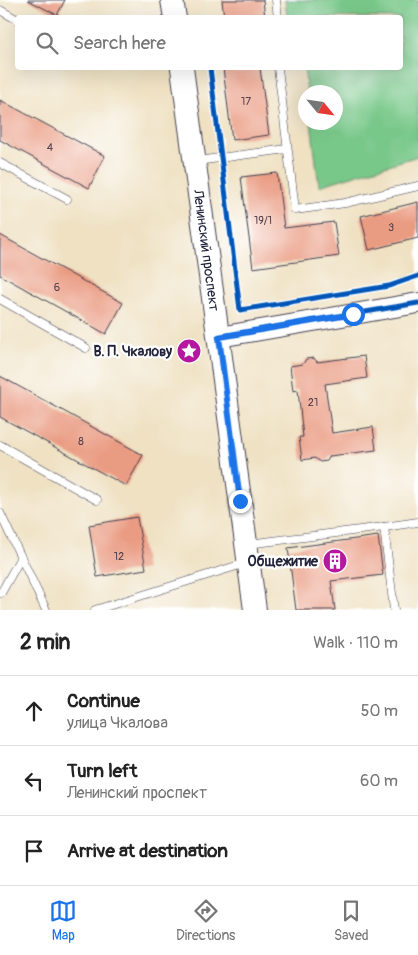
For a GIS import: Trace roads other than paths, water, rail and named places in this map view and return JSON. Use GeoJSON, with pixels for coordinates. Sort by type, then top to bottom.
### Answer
{"type":"FeatureCollection","features":[{"type":"Feature","properties":{"kind":"main road"},"geometry":{"type":"LineString","coordinates":[[172,0],[174,15]]}},
{"type":"Feature","properties":{"kind":"main road","name":"Ленинский проспект"},"geometry":{"type":"LineString","coordinates":[[182,70],[255,610]]}},
{"type":"Feature","properties":{"kind":"street"},"geometry":{"type":"LineString","coordinates":[[219,337],[418,303]]}},
{"type":"Feature","properties":{"kind":"lane"},"geometry":{"type":"LineString","coordinates":[[276,0],[278,15]]}},
{"type":"Feature","properties":{"kind":"lane"},"geometry":{"type":"LineString","coordinates":[[0,10],[15,18]]}},
{"type":"Feature","properties":{"kind":"lane"},"geometry":{"type":"LineString","coordinates":[[278,70],[295,210],[345,203],[418,186]]}},
{"type":"Feature","properties":{"kind":"lane"},"geometry":{"type":"LineString","coordinates":[[194,161],[287,149]]}},
{"type":"Feature","properties":{"kind":"lane"},"geometry":{"type":"LineString","coordinates":[[0,163],[67,199]]}},
{"type":"Feature","properties":{"kind":"lane"},"geometry":{"type":"LineString","coordinates":[[0,300],[86,348]]}},
{"type":"Feature","properties":{"kind":"lane"},"geometry":{"type":"LineString","coordinates":[[0,445],[97,500]]}},
{"type":"Feature","properties":{"kind":"lane"},"geometry":{"type":"LineString","coordinates":[[0,513],[46,610]]}},
{"type":"Feature","properties":{"kind":"lane"},"geometry":{"type":"LineString","coordinates":[[95,610],[247,553],[418,522]]}},
{"type":"Feature","properties":{"kind":"lane"},"geometry":{"type":"LineString","coordinates":[[384,528],[394,610]]}},
{"type":"Feature","properties":{"kind":"lane"},"geometry":{"type":"LineString","coordinates":[[1,593],[21,557]]}},
{"type":"Feature","properties":{"kind":"place","name":"В. П. Чкалову"},"geometry":{"type":"Point","coordinates":[189,351]}},
{"type":"Feature","properties":{"kind":"place","name":"Общежитие"},"geometry":{"type":"Point","coordinates":[335,561]}}]}
